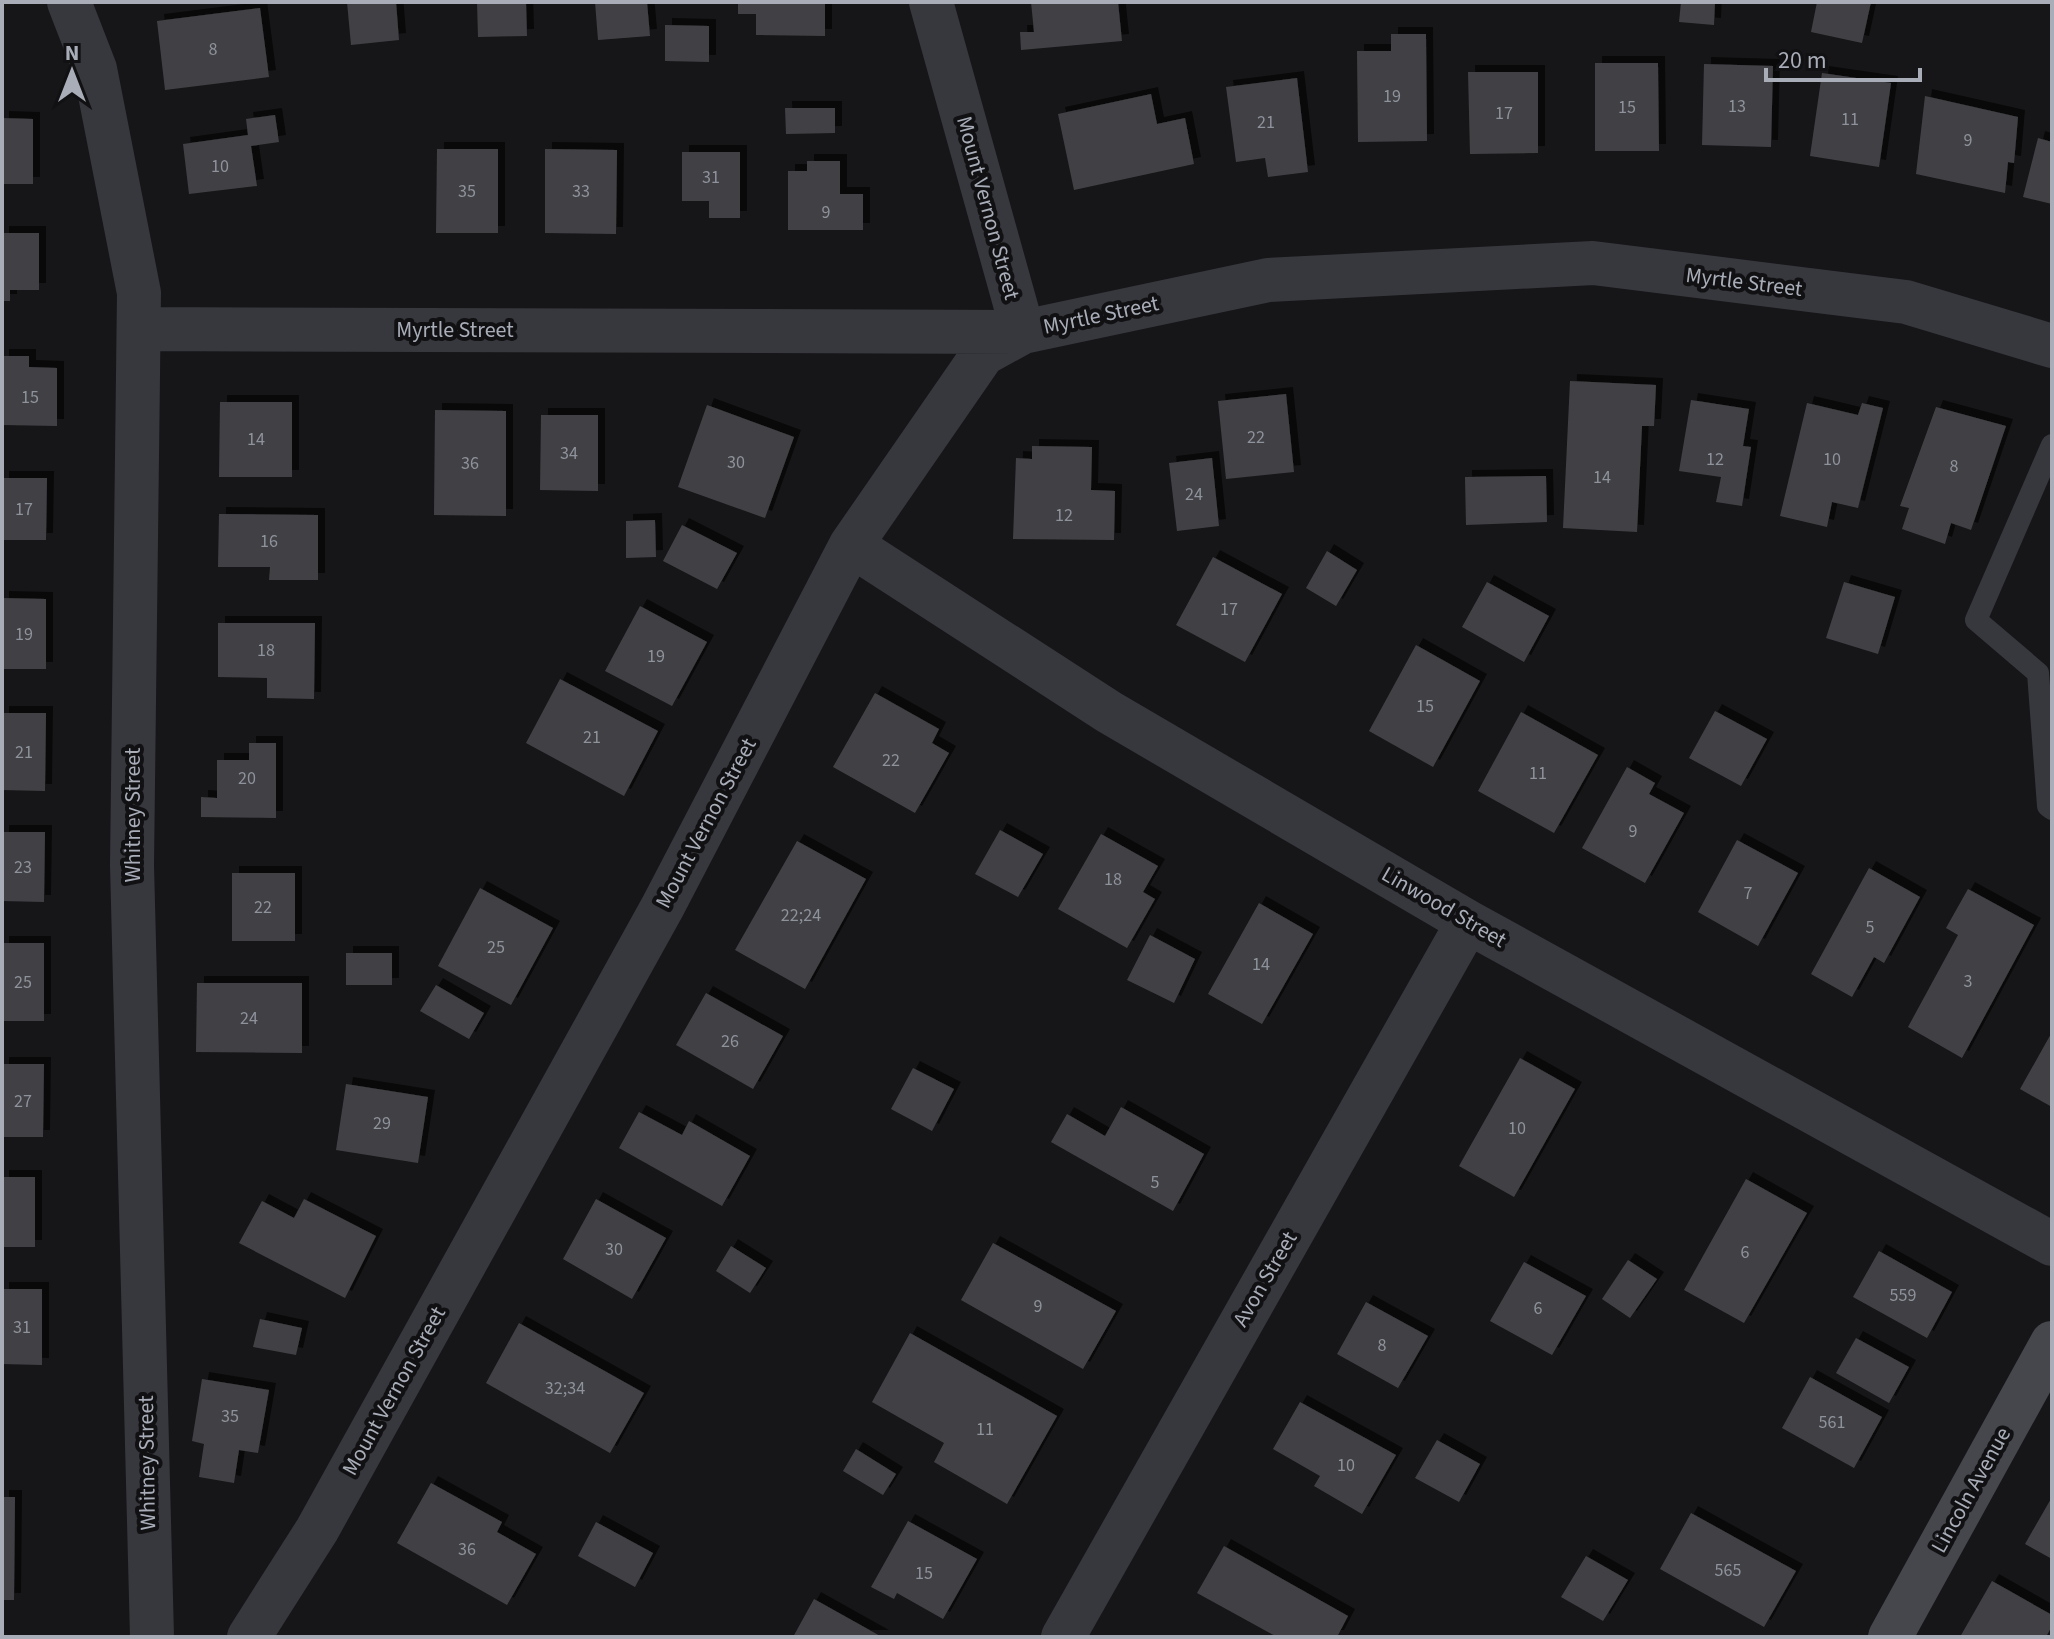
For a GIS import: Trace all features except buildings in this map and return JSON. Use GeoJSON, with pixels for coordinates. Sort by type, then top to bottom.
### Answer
{"type":"FeatureCollection","features":[{"type":"Feature","properties":{"kind":"main road","name":"Lincoln Avenue"},"geometry":{"type":"LineString","coordinates":[[1890,1637],[2052,1343]]}},
{"type":"Feature","properties":{"kind":"street","name":"Whitney Street"},"geometry":{"type":"LineString","coordinates":[[69,2],[95,69],[139,293],[132,865],[152,1637]]}},
{"type":"Feature","properties":{"kind":"street","name":"Mount Vernon Street"},"geometry":{"type":"LineString","coordinates":[[249,1637],[317,1530],[655,920],[851,545],[983,354],[1023,332],[931,2]]}},
{"type":"Feature","properties":{"kind":"street","name":"Myrtle Street"},"geometry":{"type":"LineString","coordinates":[[139,329],[1023,332],[1268,280],[1593,263],[1906,302],[2052,346]]}},
{"type":"Feature","properties":{"kind":"street","name":"Linwood Street"},"geometry":{"type":"LineString","coordinates":[[851,545],[1109,712],[1468,922],[2052,1244]]}},
{"type":"Feature","properties":{"kind":"street","name":"Avon Street"},"geometry":{"type":"LineString","coordinates":[[1063,1637],[1468,922]]}},
{"type":"Feature","properties":{"kind":"lane"},"geometry":{"type":"LineString","coordinates":[[2052,445],[1976,620],[2038,673],[2048,806],[2052,809]]}}]}
